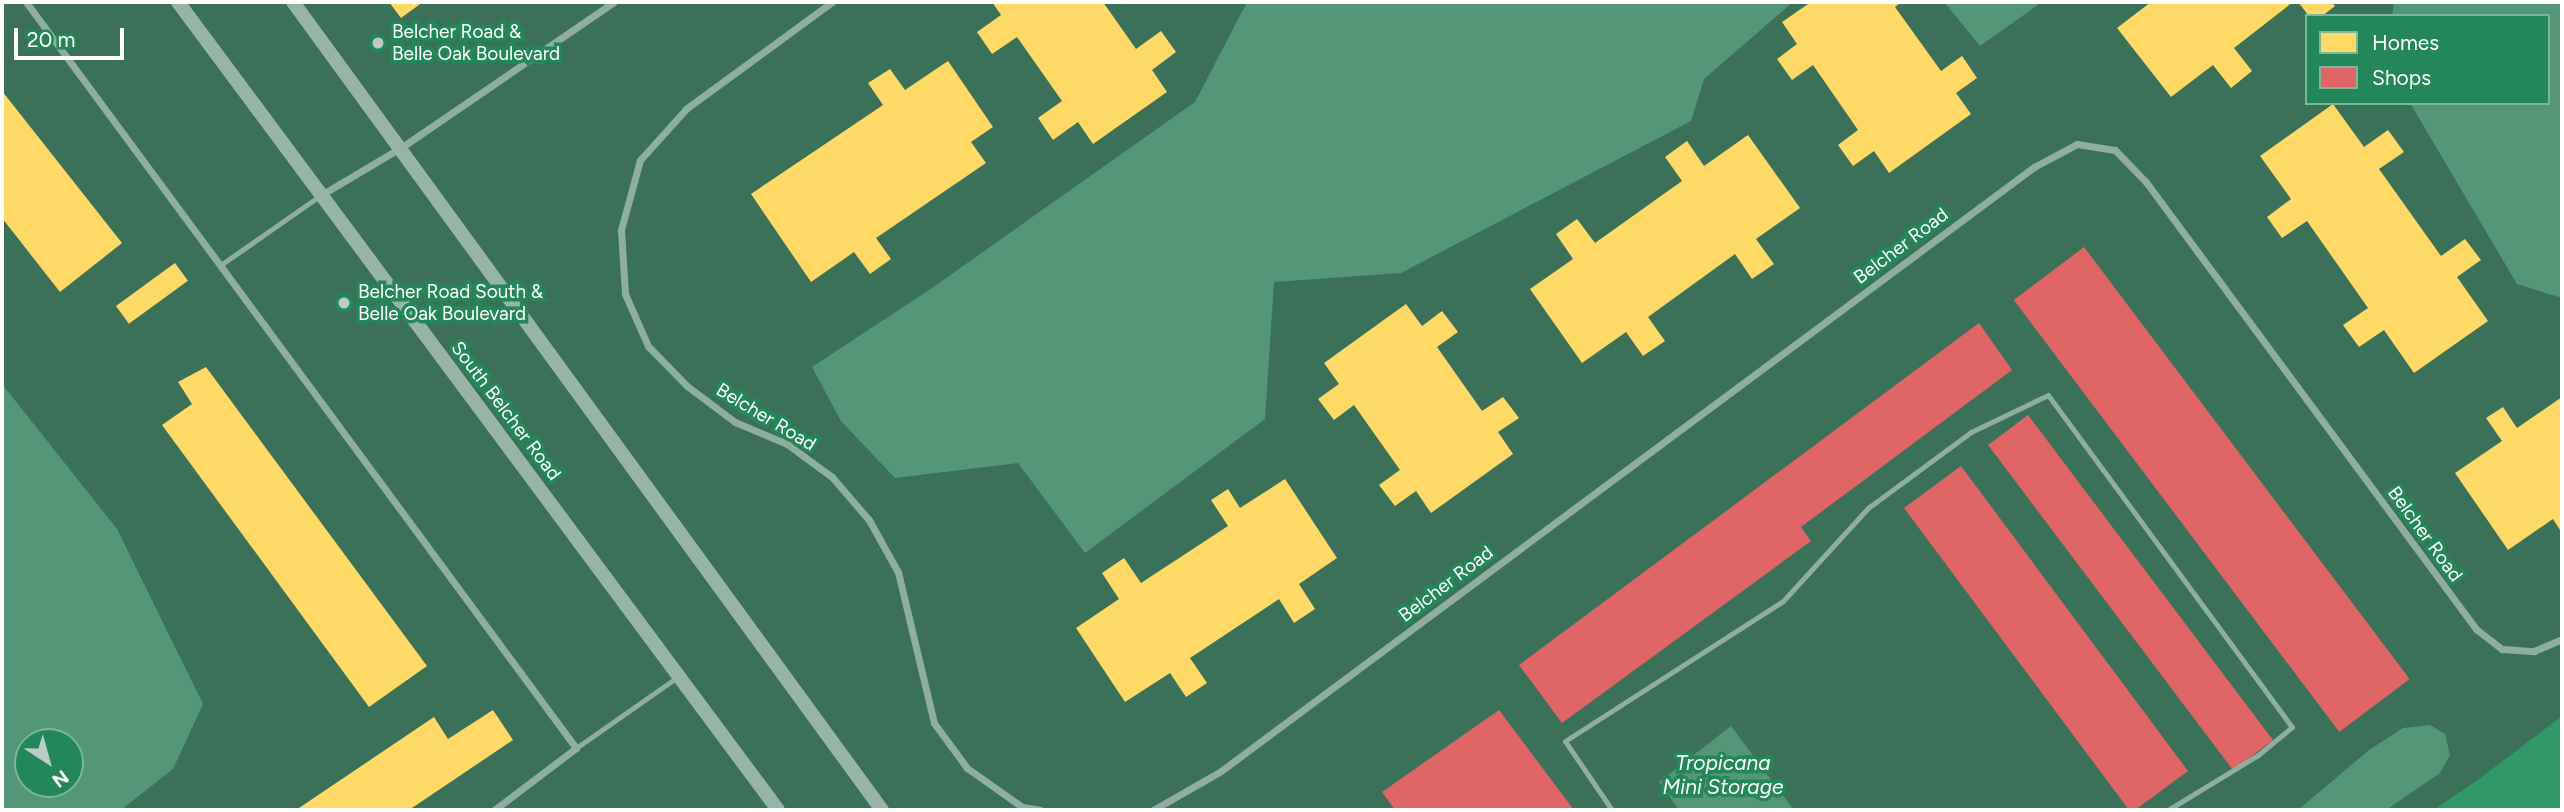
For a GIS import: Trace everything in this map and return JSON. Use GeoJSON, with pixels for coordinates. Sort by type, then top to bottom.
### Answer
{"type":"FeatureCollection","features":[{"type":"Feature","properties":{"kind":"main road","name":"South Belcher Road"},"geometry":{"type":"LineString","coordinates":[[178,2],[778,810]]}},
{"type":"Feature","properties":{"kind":"main road"},"geometry":{"type":"LineString","coordinates":[[293,2],[402,147],[882,810]]}},
{"type":"Feature","properties":{"kind":"street"},"geometry":{"type":"LineString","coordinates":[[26,2],[222,264],[576,748],[494,810]]}},
{"type":"Feature","properties":{"kind":"street"},"geometry":{"type":"LineString","coordinates":[[598,2],[604,9]]}},
{"type":"Feature","properties":{"kind":"street"},"geometry":{"type":"LineString","coordinates":[[321,195],[402,147],[614,2]]}},
{"type":"Feature","properties":{"kind":"street","name":"Belcher Road"},"geometry":{"type":"LineString","coordinates":[[831,2],[686,109],[640,160],[621,230],[625,294],[648,346],[687,386],[735,422],[786,444],[832,477],[869,520],[898,572],[934,723],[967,768],[1022,807],[1040,810]]}},
{"type":"Feature","properties":{"kind":"street","name":"Belcher Road"},"geometry":{"type":"LineString","coordinates":[[1153,810],[1221,771],[2034,167],[2077,144],[2115,150],[2146,182],[2476,629],[2502,649],[2534,651],[2562,639]]}},
{"type":"Feature","properties":{"kind":"lane"},"geometry":{"type":"LineString","coordinates":[[222,264],[321,195]]}},
{"type":"Feature","properties":{"kind":"lane"},"geometry":{"type":"LineString","coordinates":[[1612,810],[1565,741],[1783,601],[1868,508],[1970,432],[2048,395],[2292,727],[2259,755],[2168,810]]}},
{"type":"Feature","properties":{"kind":"lane"},"geometry":{"type":"LineString","coordinates":[[576,748],[679,677]]}},
{"type":"Feature","properties":{"kind":"shaded area"},"geometry":{"type":"Polygon","coordinates":[[[2562,716],[2562,810],[2434,810],[2483,776],[2562,716]]]}},
{"type":"Feature","properties":{"kind":"water"},"geometry":{"type":"Polygon","coordinates":[[[1247,2],[1793,2],[1704,79],[1691,121],[1401,273],[1274,282],[1265,419],[1085,553],[1018,463],[895,478],[841,421],[812,367],[932,288],[1195,102],[1247,2]]]}},
{"type":"Feature","properties":{"kind":"water"},"geometry":{"type":"Polygon","coordinates":[[[1944,2],[2042,2],[1980,46],[1944,2]]]}},
{"type":"Feature","properties":{"kind":"water"},"geometry":{"type":"Polygon","coordinates":[[[2394,2],[2562,2],[2562,298],[2517,284],[2411,105],[2550,105],[2550,14],[2392,14],[2394,2]]]}},
{"type":"Feature","properties":{"kind":"water"},"geometry":{"type":"Polygon","coordinates":[[[2,384],[117,529],[203,704],[173,769],[121,810],[2,810],[2,384]]]}},
{"type":"Feature","properties":{"kind":"water"},"geometry":{"type":"Polygon","coordinates":[[[2430,725],[2445,734],[2450,755],[2440,773],[2386,810],[2298,810],[2369,750],[2403,728],[2430,725]]]}},
{"type":"Feature","properties":{"kind":"water","name":"Tropicana Mini Storage"},"geometry":{"type":"Polygon","coordinates":[[[1731,726],[1794,810],[1679,810],[1659,782],[1731,726]]]}},
{"type":"Feature","properties":{"kind":"building: Homes"},"geometry":{"type":"Polygon","coordinates":[[[389,2],[423,2],[401,18],[389,2]]]}},
{"type":"Feature","properties":{"kind":"building: Homes"},"geometry":{"type":"Polygon","coordinates":[[[992,2],[1103,2],[1136,49],[1161,31],[1176,52],[1152,70],[1167,92],[1093,144],[1078,122],[1053,140],[1038,118],[1062,101],[1017,37],[992,54],[977,32],[1001,15],[992,2]]]}},
{"type":"Feature","properties":{"kind":"building: Homes"},"geometry":{"type":"Polygon","coordinates":[[[1811,2],[1902,2],[1895,7],[1941,71],[1962,56],[1977,78],[1956,93],[1971,114],[1889,173],[1874,151],[1853,166],[1838,145],[1858,130],[1813,65],[1792,80],[1777,59],[1797,44],[1782,22],[1811,2]]]}},
{"type":"Feature","properties":{"kind":"building: Homes"},"geometry":{"type":"Polygon","coordinates":[[[2151,2],[2293,2],[2234,48],[2252,71],[2231,88],[2213,65],[2171,97],[2117,28],[2151,2]]]}},
{"type":"Feature","properties":{"kind":"building: Homes"},"geometry":{"type":"Polygon","coordinates":[[[2298,2],[2331,2],[2335,6],[2325,14],[2307,14],[2298,2]]]}},
{"type":"Feature","properties":{"kind":"building: Homes"},"geometry":{"type":"Polygon","coordinates":[[[948,61],[993,127],[971,142],[986,163],[876,238],[891,259],[870,274],[854,252],[811,282],[751,194],[883,105],[868,83],[890,69],[905,90],[948,61]]]}},
{"type":"Feature","properties":{"kind":"building: Homes"},"geometry":{"type":"Polygon","coordinates":[[[2,91],[122,243],[60,292],[2,218],[2,91]]]}},
{"type":"Feature","properties":{"kind":"building: Homes"},"geometry":{"type":"Polygon","coordinates":[[[2332,105],[2364,147],[2388,130],[2404,152],[2379,169],[2441,256],[2465,239],[2481,260],[2457,277],[2488,321],[2414,373],[2384,330],[2359,347],[2343,325],[2368,308],[2307,221],[2282,238],[2267,217],[2291,199],[2260,156],[2332,105]]]}},
{"type":"Feature","properties":{"kind":"building: Homes"},"geometry":{"type":"Polygon","coordinates":[[[1748,135],[1800,208],[1756,239],[1774,264],[1752,279],[1735,254],[1648,317],[1665,341],[1643,356],[1626,332],[1582,363],[1530,289],[1573,259],[1556,234],[1577,219],[1595,243],[1682,181],[1665,157],[1687,141],[1704,166],[1748,135]]]}},
{"type":"Feature","properties":{"kind":"building: Homes"},"geometry":{"type":"Polygon","coordinates":[[[175,263],[188,281],[129,324],[116,306],[175,263]]]}},
{"type":"Feature","properties":{"kind":"building: Homes"},"geometry":{"type":"Polygon","coordinates":[[[1406,304],[1422,326],[1442,311],[1458,332],[1437,347],[1482,411],[1503,397],[1519,418],[1498,432],[1513,454],[1431,513],[1416,491],[1395,506],[1379,485],[1400,470],[1354,405],[1334,420],[1318,399],[1339,384],[1324,363],[1406,304]]]}},
{"type":"Feature","properties":{"kind":"building: Homes"},"geometry":{"type":"Polygon","coordinates":[[[206,367],[427,666],[369,707],[162,425],[192,404],[178,382],[206,367]]]}},
{"type":"Feature","properties":{"kind":"building: Homes"},"geometry":{"type":"Polygon","coordinates":[[[2562,397],[2562,533],[2553,519],[2508,550],[2455,473],[2502,441],[2486,418],[2503,407],[2517,428],[2562,397]]]}},
{"type":"Feature","properties":{"kind":"building: Homes"},"geometry":{"type":"Polygon","coordinates":[[[1285,479],[1337,558],[1299,584],[1315,609],[1294,623],[1279,599],[1190,658],[1207,683],[1186,697],[1170,673],[1125,702],[1076,628],[1119,599],[1102,573],[1124,558],[1141,583],[1228,526],[1211,500],[1228,489],[1240,508],[1285,479]]]}},
{"type":"Feature","properties":{"kind":"building: Homes"},"geometry":{"type":"Polygon","coordinates":[[[493,710],[513,740],[409,810],[296,810],[434,717],[448,739],[493,710]]]}},
{"type":"Feature","properties":{"kind":"building: Shops"},"geometry":{"type":"Polygon","coordinates":[[[2084,247],[2410,679],[2339,732],[2014,300],[2084,247]]]}},
{"type":"Feature","properties":{"kind":"building: Shops"},"geometry":{"type":"Polygon","coordinates":[[[1979,323],[2012,370],[1801,527],[1811,541],[1562,723],[1519,665],[1979,323]]]}},
{"type":"Feature","properties":{"kind":"building: Shops"},"geometry":{"type":"Polygon","coordinates":[[[2028,415],[2273,740],[2233,770],[1988,445],[2028,415]]]}},
{"type":"Feature","properties":{"kind":"building: Shops"},"geometry":{"type":"Polygon","coordinates":[[[1961,466],[2188,771],[2135,810],[2129,810],[1904,508],[1961,466]]]}},
{"type":"Feature","properties":{"kind":"building: Shops"},"geometry":{"type":"Polygon","coordinates":[[[1499,710],[1574,810],[1395,810],[1382,792],[1499,710]]]}},
{"type":"Feature","properties":{"kind":"place","name":"Belcher Road & Belle Oak Boulevard"},"geometry":{"type":"Point","coordinates":[378,43]}},
{"type":"Feature","properties":{"kind":"place","name":"Belcher Road South & Belle Oak Boulevard"},"geometry":{"type":"Point","coordinates":[344,303]}}]}
